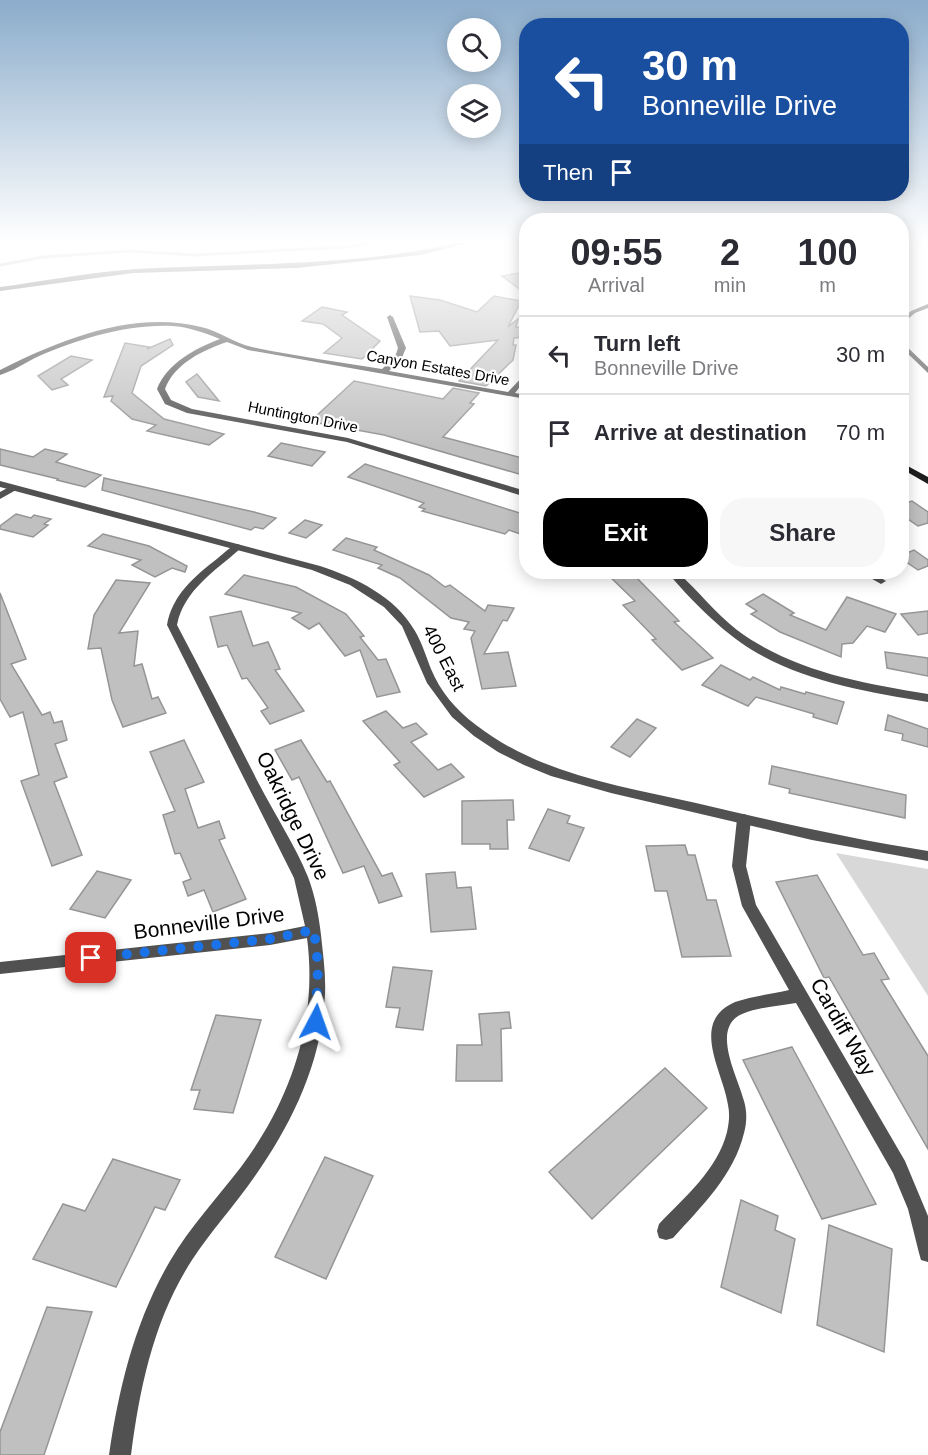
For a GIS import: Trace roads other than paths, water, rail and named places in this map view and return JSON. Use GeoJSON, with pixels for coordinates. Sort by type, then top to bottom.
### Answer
{"type":"FeatureCollection","features":[{"type":"Feature","properties":{"kind":"main road"},"geometry":{"type":"LineString","coordinates":[[909,470],[928,481]]}},
{"type":"Feature","properties":{"kind":"street"},"geometry":{"type":"LineString","coordinates":[[384,372],[398,358],[402,348],[390,317]]}},
{"type":"Feature","properties":{"kind":"street","name":"Canyon Estates Drive"},"geometry":{"type":"LineString","coordinates":[[0,373],[58,346],[127,327],[183,325],[207,331],[225,340],[257,350],[519,396]]}},
{"type":"Feature","properties":{"kind":"street","name":"Huntington Drive"},"geometry":{"type":"LineString","coordinates":[[225,340],[206,347],[166,375],[161,389],[168,402],[190,411],[348,440],[519,492]]}},
{"type":"Feature","properties":{"kind":"street"},"geometry":{"type":"LineString","coordinates":[[909,351],[928,371]]}},
{"type":"Feature","properties":{"kind":"street"},"geometry":{"type":"LineString","coordinates":[[510,394],[519,383]]}},
{"type":"Feature","properties":{"kind":"street","name":"400 East"},"geometry":{"type":"LineString","coordinates":[[0,484],[335,574],[382,600],[407,626],[428,674],[447,705],[472,729],[510,753],[564,776],[848,843],[928,856]]}},
{"type":"Feature","properties":{"kind":"street"},"geometry":{"type":"LineString","coordinates":[[0,496],[13,488]]}},
{"type":"Feature","properties":{"kind":"street","name":"Oakridge Drive"},"geometry":{"type":"LineString","coordinates":[[120,1455],[136,1361],[163,1294],[192,1243],[251,1167],[277,1128],[300,1080],[314,1036],[318,965],[307,896],[294,861],[172,625],[174,612],[182,597],[237,547]]}},
{"type":"Feature","properties":{"kind":"street"},"geometry":{"type":"LineString","coordinates":[[679,579],[735,634],[776,658],[845,682],[928,698]]}},
{"type":"Feature","properties":{"kind":"street"},"geometry":{"type":"LineString","coordinates":[[877,579],[881,581]]}},
{"type":"Feature","properties":{"kind":"street","name":"Cardiff Way"},"geometry":{"type":"LineString","coordinates":[[744,819],[739,866],[743,892],[908,1185],[925,1232],[928,1253]]}},
{"type":"Feature","properties":{"kind":"street","name":"Bonneville Drive"},"geometry":{"type":"LineString","coordinates":[[0,968],[270,939],[314,930]]}},
{"type":"Feature","properties":{"kind":"street"},"geometry":{"type":"LineString","coordinates":[[666,1231],[713,1178],[735,1134],[737,1104],[718,1039],[722,1022],[732,1011],[739,1008],[800,995]]}}]}
